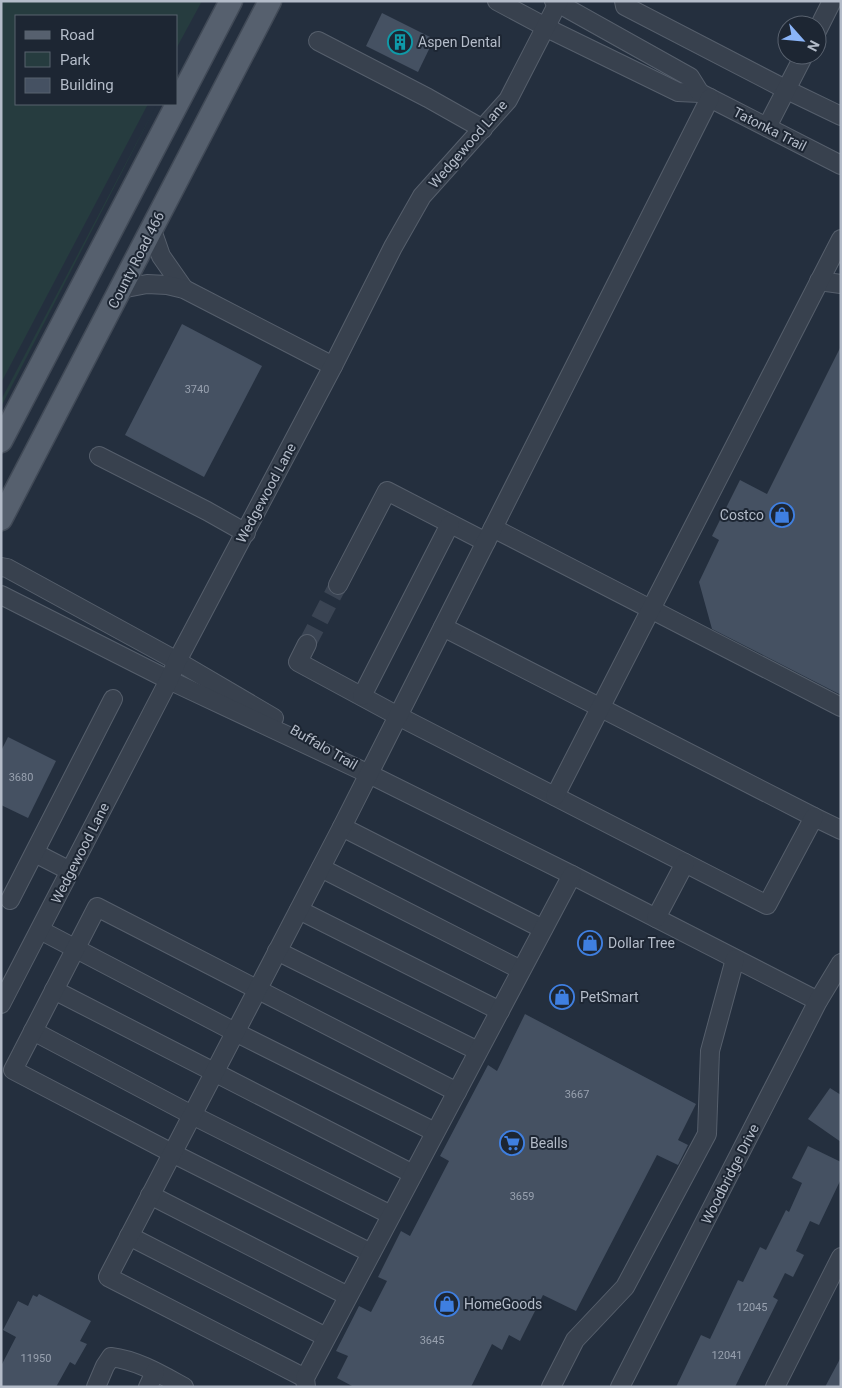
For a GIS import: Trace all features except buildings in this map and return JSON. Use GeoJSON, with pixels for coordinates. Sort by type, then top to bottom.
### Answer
{"type":"FeatureCollection","features":[{"type":"Feature","properties":{"kind":"main road"},"geometry":{"type":"LineString","coordinates":[[178,102],[231,1]]}},
{"type":"Feature","properties":{"kind":"main road","name":"County Road 466"},"geometry":{"type":"LineString","coordinates":[[1,519],[270,1]]}},
{"type":"Feature","properties":{"kind":"main road"},"geometry":{"type":"LineString","coordinates":[[1,441],[177,105]]}},
{"type":"Feature","properties":{"kind":"street"},"geometry":{"type":"LineString","coordinates":[[497,1],[555,32],[678,92],[705,95]]}},
{"type":"Feature","properties":{"kind":"street"},"geometry":{"type":"LineString","coordinates":[[624,1],[625,6],[786,90],[841,116]]}},
{"type":"Feature","properties":{"kind":"street"},"geometry":{"type":"LineString","coordinates":[[825,15],[832,1]]}},
{"type":"Feature","properties":{"kind":"street"},"geometry":{"type":"LineString","coordinates":[[557,2],[690,77],[705,95]]}},
{"type":"Feature","properties":{"kind":"street","name":"Wedgewood Lane"},"geometry":{"type":"LineString","coordinates":[[1,1004],[393,247],[422,196],[508,100],[557,2]]}},
{"type":"Feature","properties":{"kind":"street"},"geometry":{"type":"LineString","coordinates":[[318,41],[483,128]]}},
{"type":"Feature","properties":{"kind":"street"},"geometry":{"type":"LineString","coordinates":[[768,127],[799,65]]}},
{"type":"Feature","properties":{"kind":"street"},"geometry":{"type":"LineString","coordinates":[[572,875],[326,1337],[306,1382],[108,1277],[369,774],[489,535],[705,95]]}},
{"type":"Feature","properties":{"kind":"street","name":"Tatonka Trail"},"geometry":{"type":"LineString","coordinates":[[705,95],[841,165]]}},
{"type":"Feature","properties":{"kind":"street"},"geometry":{"type":"LineString","coordinates":[[152,230],[162,256],[184,289]]}},
{"type":"Feature","properties":{"kind":"street"},"geometry":{"type":"LineString","coordinates":[[555,796],[841,239]]}},
{"type":"Feature","properties":{"kind":"street"},"geometry":{"type":"LineString","coordinates":[[819,281],[841,284]]}},
{"type":"Feature","properties":{"kind":"street"},"geometry":{"type":"LineString","coordinates":[[121,289],[147,284],[167,285],[184,289],[333,366]]}},
{"type":"Feature","properties":{"kind":"street"},"geometry":{"type":"LineString","coordinates":[[99,456],[246,533]]}},
{"type":"Feature","properties":{"kind":"street"},"geometry":{"type":"LineString","coordinates":[[338,585],[387,491],[450,524],[489,535],[651,609],[841,707]]}},
{"type":"Feature","properties":{"kind":"street"},"geometry":{"type":"LineString","coordinates":[[362,696],[450,524]]}},
{"type":"Feature","properties":{"kind":"street","name":"Buffalo Trail"},"geometry":{"type":"LineString","coordinates":[[1,567],[7,568],[177,661],[369,774]]}},
{"type":"Feature","properties":{"kind":"street","name":"Buffalo Trail"},"geometry":{"type":"LineString","coordinates":[[1,595],[169,680],[369,774]]}},
{"type":"Feature","properties":{"kind":"street"},"geometry":{"type":"LineString","coordinates":[[443,627],[841,830]]}},
{"type":"Feature","properties":{"kind":"street"},"geometry":{"type":"LineString","coordinates":[[307,644],[298,662],[398,716],[767,905],[814,817]]}},
{"type":"Feature","properties":{"kind":"street"},"geometry":{"type":"LineString","coordinates":[[10,900],[113,699]]}},
{"type":"Feature","properties":{"kind":"street"},"geometry":{"type":"LineString","coordinates":[[369,774],[572,875],[818,1002]]}},
{"type":"Feature","properties":{"kind":"street"},"geometry":{"type":"LineString","coordinates":[[342,827],[543,929]]}},
{"type":"Feature","properties":{"kind":"street"},"geometry":{"type":"LineString","coordinates":[[35,853],[70,871]]}},
{"type":"Feature","properties":{"kind":"street"},"geometry":{"type":"LineString","coordinates":[[656,918],[685,862]]}},
{"type":"Feature","properties":{"kind":"street"},"geometry":{"type":"LineString","coordinates":[[321,868],[521,970]]}},
{"type":"Feature","properties":{"kind":"street"},"geometry":{"type":"LineString","coordinates":[[371,1253],[172,1153],[13,1070],[75,948],[97,907],[457,1092]]}},
{"type":"Feature","properties":{"kind":"street"},"geometry":{"type":"LineString","coordinates":[[299,910],[500,1011]]}},
{"type":"Feature","properties":{"kind":"street"},"geometry":{"type":"LineString","coordinates":[[40,930],[235,1032],[435,1132]]}},
{"type":"Feature","properties":{"kind":"street"},"geometry":{"type":"LineString","coordinates":[[278,951],[478,1052]]}},
{"type":"Feature","properties":{"kind":"street"},"geometry":{"type":"LineString","coordinates":[[552,1387],[575,1340],[625,1287],[707,1134],[710,1051],[735,959]]}},
{"type":"Feature","properties":{"kind":"street","name":"Woodbridge Drive"},"geometry":{"type":"LineString","coordinates":[[620,1387],[818,1002],[841,963]]}},
{"type":"Feature","properties":{"kind":"street"},"geometry":{"type":"LineString","coordinates":[[54,990],[413,1174]]}},
{"type":"Feature","properties":{"kind":"street"},"geometry":{"type":"LineString","coordinates":[[33,1031],[192,1115],[391,1215]]}},
{"type":"Feature","properties":{"kind":"street"},"geometry":{"type":"LineString","coordinates":[[150,1195],[348,1296]]}},
{"type":"Feature","properties":{"kind":"street"},"geometry":{"type":"LineString","coordinates":[[130,1236],[326,1337]]}},
{"type":"Feature","properties":{"kind":"street"},"geometry":{"type":"LineString","coordinates":[[775,1387],[841,1257]]}},
{"type":"Feature","properties":{"kind":"street"},"geometry":{"type":"LineString","coordinates":[[96,1387],[111,1357],[123,1358],[152,1379],[184,1387]]}},
{"type":"Feature","properties":{"kind":"green space"},"geometry":{"type":"Polygon","coordinates":[[[1,1],[202,1],[178,45],[178,15],[15,15],[15,105],[147,105],[1,383],[1,1]]]}},
{"type":"Feature","properties":{"kind":"green space"},"geometry":{"type":"Polygon","coordinates":[[[156,105],[156,105],[1,407],[1,400],[156,105]]]}},
{"type":"Feature","properties":{"kind":"tunnel"},"geometry":{"type":"LineString","coordinates":[[307,644],[338,585]]}},
{"type":"Feature","properties":{"kind":"place","name":"Aspen Dental"},"geometry":{"type":"Point","coordinates":[400,42]}},
{"type":"Feature","properties":{"kind":"place","name":"Costco"},"geometry":{"type":"Point","coordinates":[782,515]}},
{"type":"Feature","properties":{"kind":"place","name":"Dollar Tree"},"geometry":{"type":"Point","coordinates":[590,943]}},
{"type":"Feature","properties":{"kind":"place","name":"PetSmart"},"geometry":{"type":"Point","coordinates":[562,997]}},
{"type":"Feature","properties":{"kind":"place","name":"Bealls"},"geometry":{"type":"Point","coordinates":[512,1143]}},
{"type":"Feature","properties":{"kind":"place","name":"HomeGoods"},"geometry":{"type":"Point","coordinates":[447,1304]}}]}
